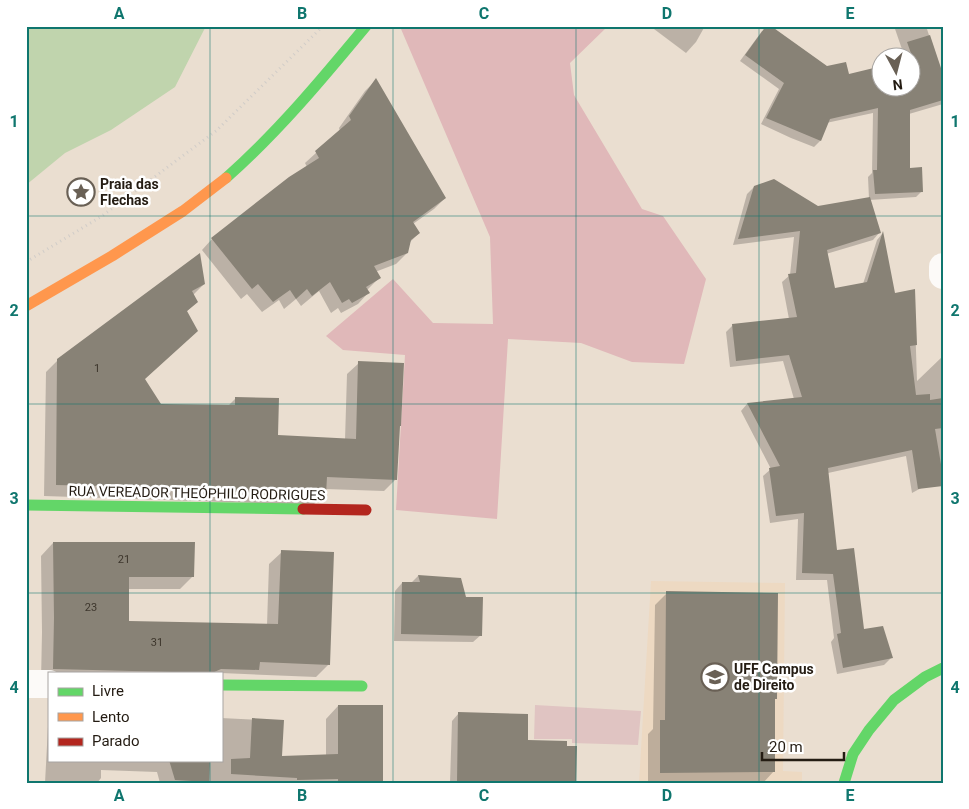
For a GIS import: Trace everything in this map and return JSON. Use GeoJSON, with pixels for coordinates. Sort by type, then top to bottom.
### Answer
{"type":"FeatureCollection","features":[{"type":"Feature","properties":{"kind":"street"},"geometry":{"type":"LineString","coordinates":[[26,306],[134,244],[195,204],[268,140],[366,26]]}},
{"type":"Feature","properties":{"kind":"street"},"geometry":{"type":"LineString","coordinates":[[943,268],[943,275]]}},
{"type":"Feature","properties":{"kind":"street","name":"RUA VEREADOR THEÓPHILO RODRIGUES"},"geometry":{"type":"LineString","coordinates":[[26,505],[366,510]]}},
{"type":"Feature","properties":{"kind":"street"},"geometry":{"type":"LineString","coordinates":[[844,783],[853,754],[869,730],[894,700],[924,677],[943,668]]}},
{"type":"Feature","properties":{"kind":"street"},"geometry":{"type":"LineString","coordinates":[[26,684],[48,684]]}},
{"type":"Feature","properties":{"kind":"street"},"geometry":{"type":"LineString","coordinates":[[222,685],[362,686]]}},
{"type":"Feature","properties":{"kind":"path"},"geometry":{"type":"LineString","coordinates":[[26,262],[102,216],[216,131],[323,26]]}},
{"type":"Feature","properties":{"kind":"shaded area"},"geometry":{"type":"Polygon","coordinates":[[[26,26],[206,26],[175,87],[111,130],[65,153],[26,185],[26,26]]]}},
{"type":"Feature","properties":{"kind":"shaded area"},"geometry":{"type":"Polygon","coordinates":[[[403,26],[608,26],[570,63],[574,95],[642,209],[663,216],[706,279],[684,364],[632,362],[581,343],[508,339],[497,519],[396,510],[405,355],[343,350],[326,336],[393,279],[433,323],[493,324],[490,237],[401,29],[403,26]]]}},
{"type":"Feature","properties":{"kind":"shaded area","name":"UFF Campus de Direito"},"geometry":{"type":"Polygon","coordinates":[[[651,581],[785,583],[783,771],[802,772],[802,783],[639,783],[651,581]]]}},
{"type":"Feature","properties":{"kind":"shaded area"},"geometry":{"type":"Polygon","coordinates":[[[535,705],[641,711],[638,745],[572,743],[572,739],[534,739],[535,705]]]}},
{"type":"Feature","properties":{"kind":"building"},"geometry":{"type":"Polygon","coordinates":[[[766,26],[771,26],[827,66],[846,62],[849,74],[872,68],[872,98],[922,98],[922,48],[909,48],[907,42],[930,35],[943,74],[943,100],[910,110],[910,168],[922,167],[923,192],[875,194],[873,170],[877,170],[878,108],[830,119],[821,141],[766,118],[784,83],[745,55],[766,26]]]}},
{"type":"Feature","properties":{"kind":"building"},"geometry":{"type":"Polygon","coordinates":[[[376,78],[446,198],[413,222],[420,233],[411,240],[408,253],[374,266],[381,278],[366,287],[370,293],[352,303],[349,299],[342,303],[330,282],[312,296],[307,289],[296,299],[290,290],[273,302],[258,284],[252,289],[211,238],[289,177],[319,158],[315,151],[351,120],[349,116],[376,78]]]}},
{"type":"Feature","properties":{"kind":"building"},"geometry":{"type":"Polygon","coordinates":[[[774,179],[818,206],[870,197],[881,233],[827,250],[835,288],[867,282],[883,231],[895,293],[915,289],[917,345],[910,346],[916,395],[930,394],[930,400],[943,398],[943,428],[935,429],[943,486],[918,489],[912,450],[828,468],[837,550],[854,548],[864,629],[883,626],[893,658],[843,668],[837,634],[841,633],[833,574],[802,573],[804,513],[776,516],[769,468],[780,466],[747,403],[802,397],[789,355],[736,361],[732,324],[797,317],[788,274],[796,273],[800,231],[738,239],[754,186],[774,179]]]}},
{"type":"Feature","properties":{"kind":"building"},"geometry":{"type":"Polygon","coordinates":[[[200,253],[205,284],[192,291],[198,302],[187,311],[198,331],[145,379],[161,404],[235,405],[235,397],[279,398],[278,435],[356,439],[358,361],[404,363],[397,480],[327,477],[326,494],[234,492],[234,489],[56,485],[57,359],[200,253]]]}},
{"type":"Feature","properties":{"kind":"building"},"geometry":{"type":"Polygon","coordinates":[[[53,542],[195,542],[194,577],[129,577],[129,621],[278,624],[281,550],[334,552],[330,665],[260,662],[259,670],[221,669],[214,672],[53,669],[53,542]]]}},
{"type":"Feature","properties":{"kind":"building"},"geometry":{"type":"Polygon","coordinates":[[[418,575],[461,578],[466,597],[483,597],[482,636],[401,634],[402,582],[420,582],[418,575]]]}},
{"type":"Feature","properties":{"kind":"building","name":"UFF Campus de Direito"},"geometry":{"type":"Polygon","coordinates":[[[666,591],[778,593],[775,772],[660,773],[660,720],[665,720],[666,591]]]}},
{"type":"Feature","properties":{"kind":"building"},"geometry":{"type":"Polygon","coordinates":[[[338,705],[383,705],[383,783],[338,783],[338,779],[297,780],[297,778],[231,774],[231,759],[250,758],[252,718],[284,720],[282,756],[338,754],[338,705]]]}},
{"type":"Feature","properties":{"kind":"building"},"geometry":{"type":"Polygon","coordinates":[[[458,712],[528,714],[528,740],[567,741],[567,746],[577,746],[576,783],[457,783],[458,712]]]}},
{"type":"Feature","properties":{"kind":"building"},"geometry":{"type":"Polygon","coordinates":[[[170,762],[210,762],[209,782],[175,780],[170,762]]]}},
{"type":"Feature","properties":{"kind":"traffic: fast"},"geometry":{"type":"LineString","coordinates":[[226,178],[282,124],[366,26]]}},
{"type":"Feature","properties":{"kind":"traffic: fast"},"geometry":{"type":"LineString","coordinates":[[26,505],[303,509]]}},
{"type":"Feature","properties":{"kind":"traffic: fast"},"geometry":{"type":"LineString","coordinates":[[844,783],[853,754],[869,730],[894,700],[925,677],[943,668]]}},
{"type":"Feature","properties":{"kind":"traffic: fast"},"geometry":{"type":"LineString","coordinates":[[222,685],[362,686]]}},
{"type":"Feature","properties":{"kind":"traffic: slow"},"geometry":{"type":"LineString","coordinates":[[26,306],[112,256],[183,211],[226,178]]}},
{"type":"Feature","properties":{"kind":"traffic: jam"},"geometry":{"type":"LineString","coordinates":[[303,509],[366,510]]}},
{"type":"Feature","properties":{"kind":"place","name":"Praia das Flechas"},"geometry":{"type":"Point","coordinates":[81,192]}},
{"type":"Feature","properties":{"kind":"place","name":"UFF Campus de Direito"},"geometry":{"type":"Point","coordinates":[715,677]}}]}
